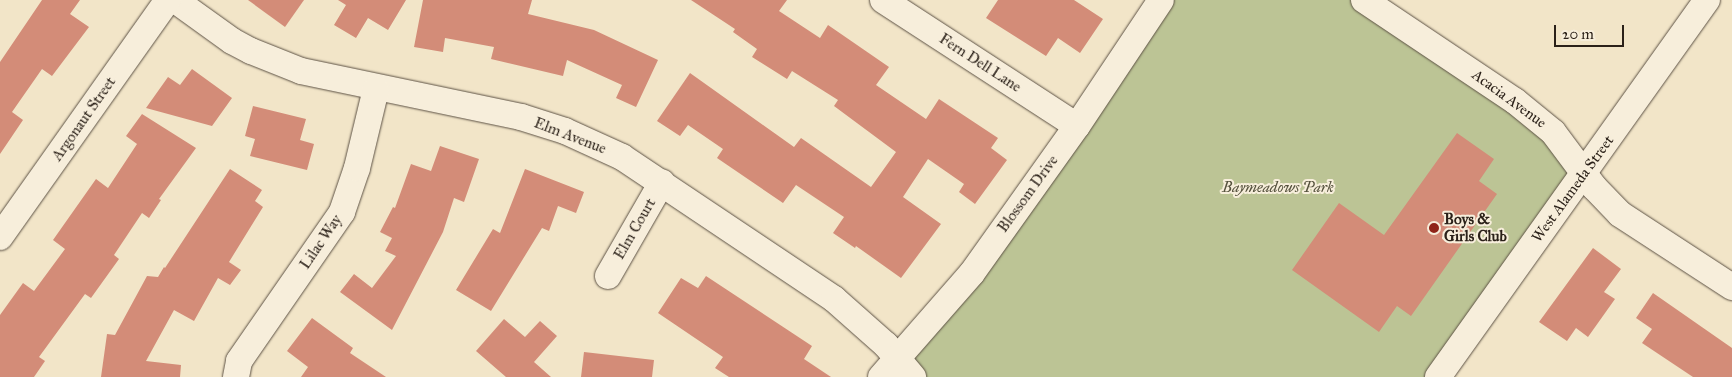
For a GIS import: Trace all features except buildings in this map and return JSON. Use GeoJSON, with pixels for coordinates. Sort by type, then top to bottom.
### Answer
{"type":"FeatureCollection","features":[{"type":"Feature","properties":{"kind":"street","name":"Argonaut Street"},"geometry":{"type":"LineString","coordinates":[[0,237],[168,0]]}},
{"type":"Feature","properties":{"kind":"street","name":"Elm Avenue"},"geometry":{"type":"LineString","coordinates":[[175,0],[232,41],[251,51],[301,71],[376,89],[521,117],[566,131],[622,157],[834,299],[886,345],[898,371]]}},
{"type":"Feature","properties":{"kind":"street","name":"Fern Dell Lane"},"geometry":{"type":"LineString","coordinates":[[882,0],[1077,126]]}},
{"type":"Feature","properties":{"kind":"street","name":"Blossom Drive"},"geometry":{"type":"LineString","coordinates":[[898,371],[972,273],[1077,126],[1161,0]]}},
{"type":"Feature","properties":{"kind":"street","name":"Acacia Avenue"},"geometry":{"type":"LineString","coordinates":[[1364,0],[1516,101],[1553,132],[1584,173],[1620,214],[1732,287]]}},
{"type":"Feature","properties":{"kind":"street","name":"West Alameda Street"},"geometry":{"type":"LineString","coordinates":[[1438,377],[1707,0]]}},
{"type":"Feature","properties":{"kind":"street","name":"Lilac Way"},"geometry":{"type":"LineString","coordinates":[[236,377],[239,361],[342,212],[357,168],[376,89]]}},
{"type":"Feature","properties":{"kind":"street","name":"Elm Court"},"geometry":{"type":"LineString","coordinates":[[608,276],[662,182]]}},
{"type":"Feature","properties":{"kind":"green space","name":"Baymeadows Park"},"geometry":{"type":"Polygon","coordinates":[[[1161,0],[1364,0],[1515,101],[1584,173],[1438,377],[913,377],[898,360],[1161,0]]]}},
{"type":"Feature","properties":{"kind":"place","name":"Boys & Girls Club"},"geometry":{"type":"Point","coordinates":[1434,228]}}]}
